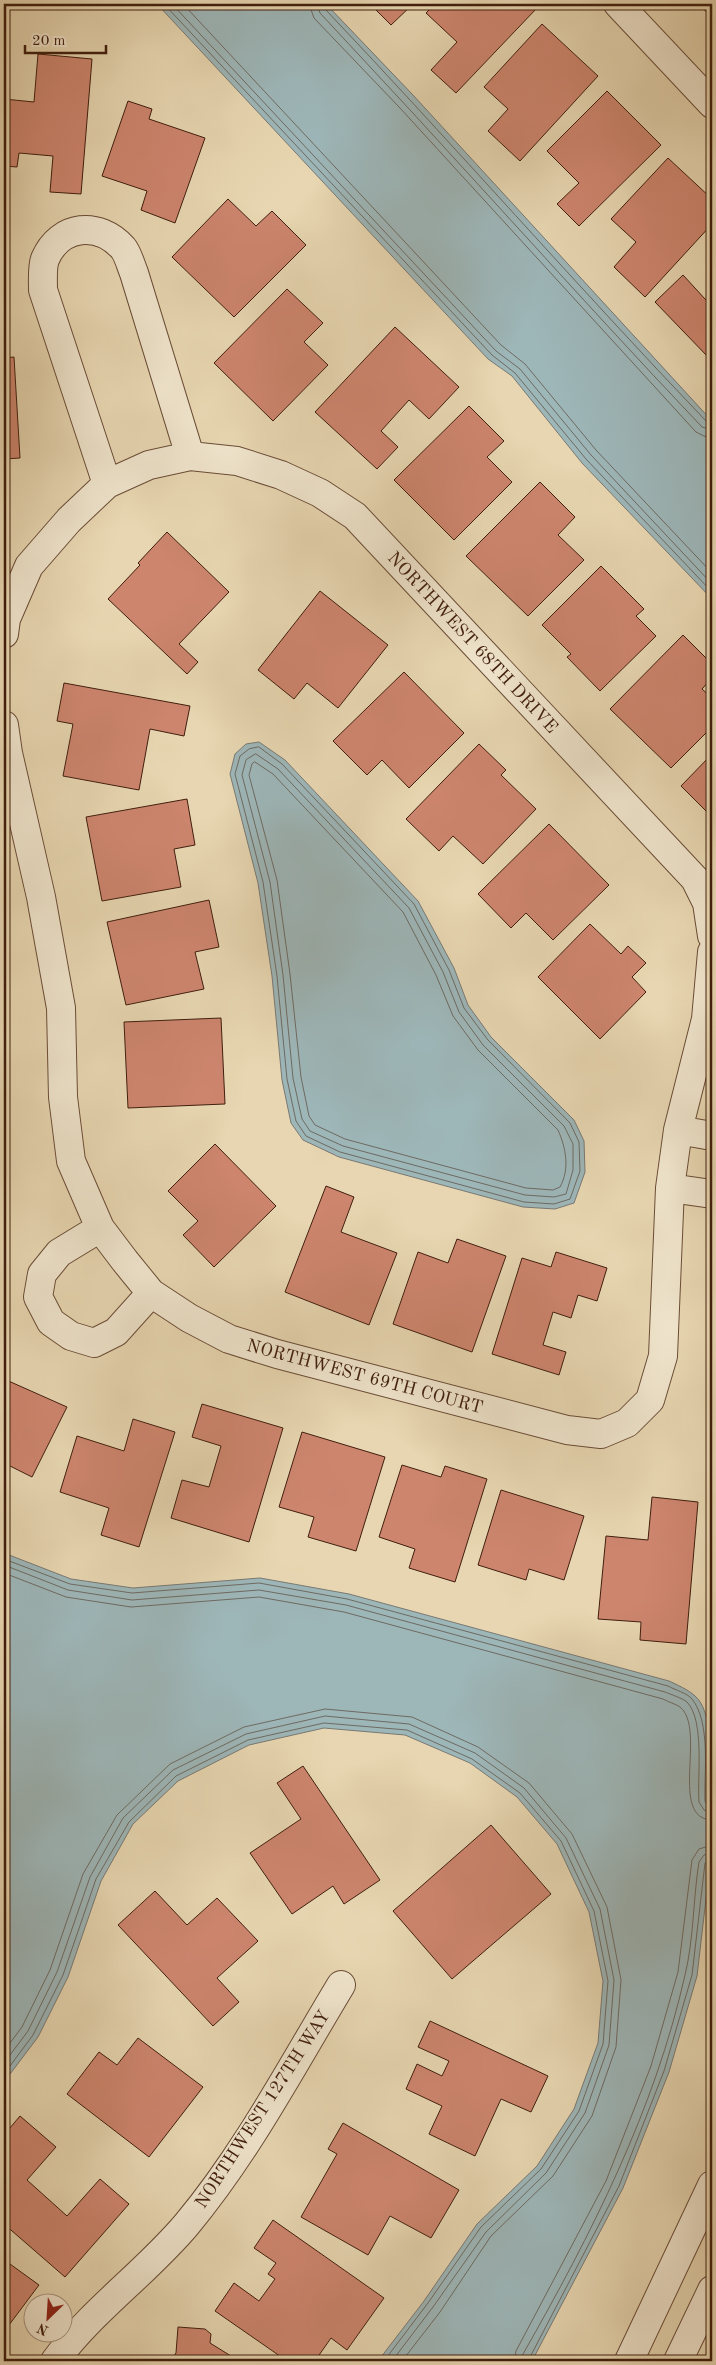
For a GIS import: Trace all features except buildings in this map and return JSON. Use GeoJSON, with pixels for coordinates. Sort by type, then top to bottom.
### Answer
{"type":"FeatureCollection","features":[{"type":"Feature","properties":{"kind":"street"},"geometry":{"type":"LineString","coordinates":[[618,4],[712,104]]}},
{"type":"Feature","properties":{"kind":"street"},"geometry":{"type":"LineString","coordinates":[[4,634],[6,620],[29,566],[69,520],[107,484],[42,290],[45,260],[59,238],[83,228],[103,232],[124,249],[134,273],[190,456]]}},
{"type":"Feature","properties":{"kind":"street","name":"NORTHWEST 68TH DRIVE"},"geometry":{"type":"LineString","coordinates":[[107,484],[149,466],[190,456],[237,461],[281,475],[320,493],[355,516],[695,879],[707,904],[712,936]]}},
{"type":"Feature","properties":{"kind":"street"},"geometry":{"type":"LineString","coordinates":[[4,725],[8,753],[41,897],[61,1008],[63,1097],[71,1161],[100,1228],[59,1253],[42,1274],[38,1297],[51,1322],[71,1336],[94,1342],[116,1332],[151,1293]]}},
{"type":"Feature","properties":{"kind":"street"},"geometry":{"type":"LineString","coordinates":[[712,952],[706,1019],[678,1130],[670,1188],[712,1194]]}},
{"type":"Feature","properties":{"kind":"street"},"geometry":{"type":"LineString","coordinates":[[678,1130],[712,1136]]}},
{"type":"Feature","properties":{"kind":"street","name":"NORTHWEST 69TH COURT"},"geometry":{"type":"LineString","coordinates":[[100,1228],[151,1293],[189,1318],[229,1339],[277,1354],[567,1430],[601,1434],[628,1423],[650,1400],[664,1356],[670,1188]]}},
{"type":"Feature","properties":{"kind":"street","name":"NORTHWEST 127TH WAY"},"geometry":{"type":"LineString","coordinates":[[55,2361],[78,2334],[148,2268],[187,2224],[224,2176],[341,1985]]}},
{"type":"Feature","properties":{"kind":"street"},"geometry":{"type":"LineString","coordinates":[[629,2361],[712,2185]]}},
{"type":"Feature","properties":{"kind":"street"},"geometry":{"type":"LineString","coordinates":[[678,2361],[712,2290]]}},
{"type":"Feature","properties":{"kind":"water"},"geometry":{"type":"Polygon","coordinates":[[[157,4],[326,4],[413,95],[712,421],[712,599],[582,463],[512,376],[488,359],[157,4]]]}},
{"type":"Feature","properties":{"kind":"water"},"geometry":{"type":"Polygon","coordinates":[[[259,742],[285,760],[418,901],[454,968],[468,1005],[491,1037],[574,1120],[584,1141],[585,1172],[574,1203],[555,1209],[523,1207],[339,1157],[303,1140],[291,1123],[282,1080],[272,976],[258,883],[230,774],[235,754],[246,744],[259,742]]]}},
{"type":"Feature","properties":{"kind":"water"},"geometry":{"type":"Polygon","coordinates":[[[4,1553],[71,1579],[133,1588],[260,1578],[349,1594],[669,1681],[692,1694],[701,1704],[709,1729],[711,1856],[697,1976],[669,2072],[623,2188],[532,2361],[378,2361],[424,2301],[477,2224],[537,2166],[574,2109],[598,2043],[603,1981],[589,1912],[557,1844],[517,1797],[470,1763],[405,1735],[324,1728],[249,1745],[178,1781],[133,1824],[101,1881],[68,1977],[38,2037],[4,2082],[4,1553]]]}}]}
